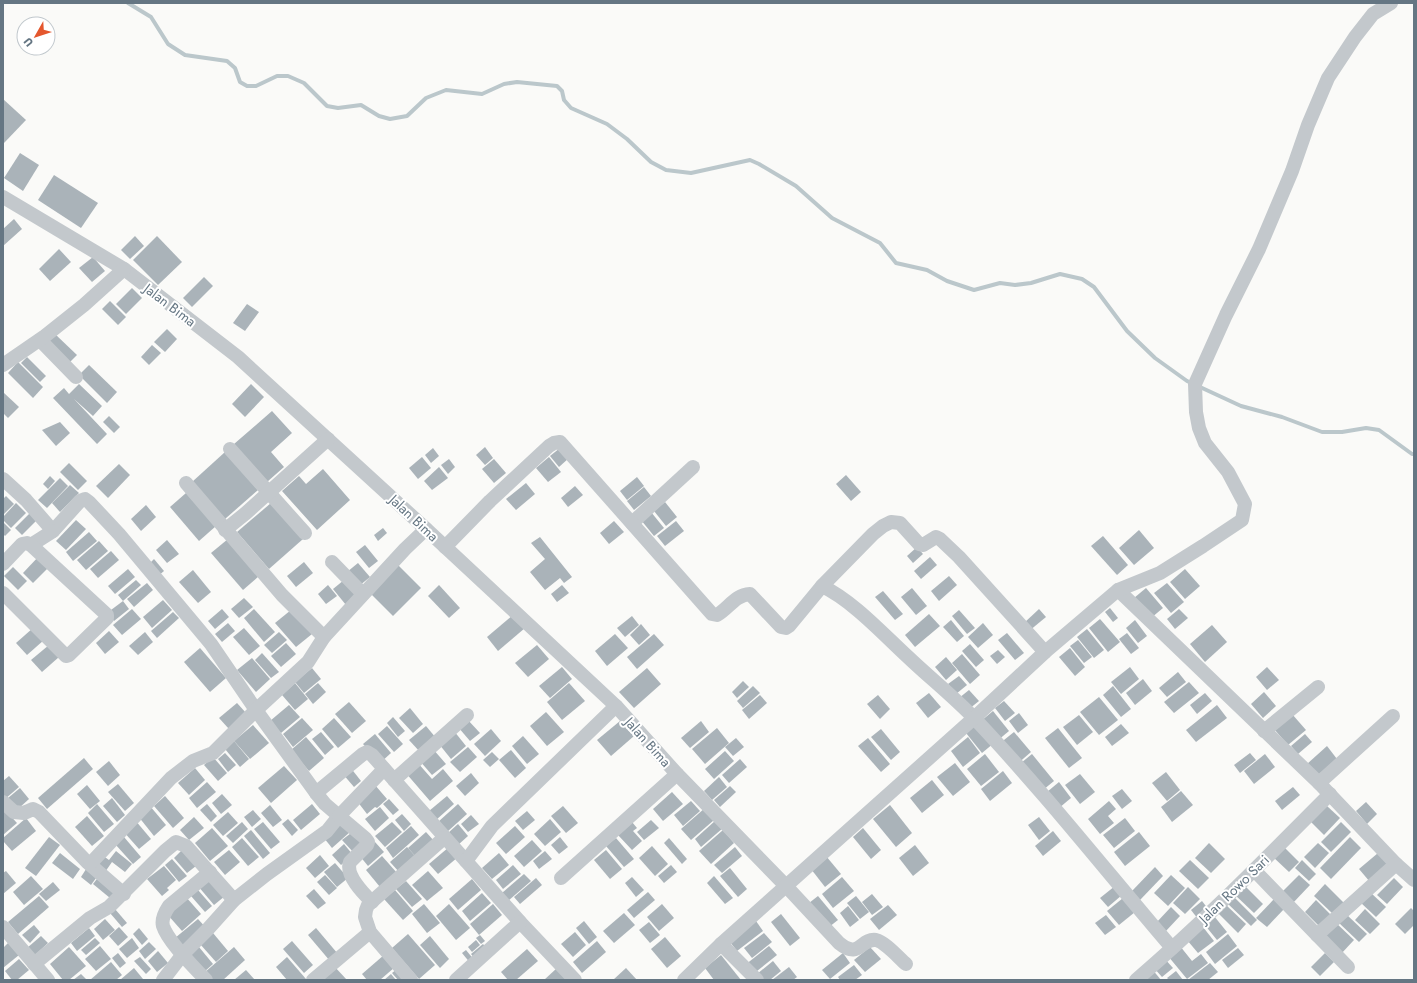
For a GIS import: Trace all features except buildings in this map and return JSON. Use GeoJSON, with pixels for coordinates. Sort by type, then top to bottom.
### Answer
{"type":"FeatureCollection","features":[{"type":"Feature","properties":{"kind":"street"},"geometry":{"type":"LineString","coordinates":[[684,980],[721,944],[974,718],[1045,652],[1118,590],[1160,573],[1242,520],[1245,504],[1228,472],[1205,443],[1198,428],[1195,384],[1226,315],[1259,249],[1292,171],[1308,125],[1328,78],[1355,37],[1373,14],[1391,3]]}},
{"type":"Feature","properties":{"kind":"street","name":"Jalan Bima"},"geometry":{"type":"LineString","coordinates":[[3,197],[124,269],[238,357],[616,706],[677,774],[839,943],[845,948],[856,949],[870,940],[879,941],[906,964]]}},
{"type":"Feature","properties":{"kind":"street"},"geometry":{"type":"LineString","coordinates":[[3,365],[40,340],[84,305],[124,269]]}},
{"type":"Feature","properties":{"kind":"street"},"geometry":{"type":"LineString","coordinates":[[40,340],[76,377]]}},
{"type":"Feature","properties":{"kind":"street"},"geometry":{"type":"LineString","coordinates":[[225,530],[328,439]]}},
{"type":"Feature","properties":{"kind":"street"},"geometry":{"type":"LineString","coordinates":[[445,547],[490,501],[549,446],[559,441],[712,614],[717,615],[721,613],[738,597],[744,594],[750,594],[781,626],[786,628],[822,586],[873,534],[891,522],[900,523],[919,544],[923,545],[936,537],[940,539],[959,557],[1045,652]]}},
{"type":"Feature","properties":{"kind":"street"},"geometry":{"type":"LineString","coordinates":[[230,449],[305,533]]}},
{"type":"Feature","properties":{"kind":"street"},"geometry":{"type":"LineString","coordinates":[[632,523],[693,467]]}},
{"type":"Feature","properties":{"kind":"street"},"geometry":{"type":"LineString","coordinates":[[3,479],[26,500],[53,531]]}},
{"type":"Feature","properties":{"kind":"street"},"geometry":{"type":"LineString","coordinates":[[186,482],[225,530],[282,595],[324,637]]}},
{"type":"Feature","properties":{"kind":"street"},"geometry":{"type":"LineString","coordinates":[[31,545],[53,531],[80,501],[85,499],[90,502],[119,534],[211,644],[256,710],[316,793],[325,804],[368,842],[367,845],[350,862],[349,870],[361,890],[372,902]]}},
{"type":"Feature","properties":{"kind":"street"},"geometry":{"type":"LineString","coordinates":[[90,864],[171,778],[193,761],[212,753],[308,662],[324,637],[405,549],[426,529]]}},
{"type":"Feature","properties":{"kind":"street"},"geometry":{"type":"LineString","coordinates":[[3,564],[23,543],[31,545],[107,615],[107,619],[66,656],[3,593]]}},
{"type":"Feature","properties":{"kind":"street"},"geometry":{"type":"LineString","coordinates":[[332,562],[363,594]]}},
{"type":"Feature","properties":{"kind":"street"},"geometry":{"type":"LineString","coordinates":[[822,586],[842,598],[867,619],[974,718],[1076,834],[1172,948]]}},
{"type":"Feature","properties":{"kind":"street"},"geometry":{"type":"LineString","coordinates":[[1118,590],[1319,783],[1396,864],[1414,880]]}},
{"type":"Feature","properties":{"kind":"street"},"geometry":{"type":"LineString","coordinates":[[1264,731],[1318,687]]}},
{"type":"Feature","properties":{"kind":"street"},"geometry":{"type":"LineString","coordinates":[[466,861],[492,826],[616,706]]}},
{"type":"Feature","properties":{"kind":"street"},"geometry":{"type":"LineString","coordinates":[[394,780],[467,715]]}},
{"type":"Feature","properties":{"kind":"street"},"geometry":{"type":"LineString","coordinates":[[1319,783],[1393,716]]}},
{"type":"Feature","properties":{"kind":"street"},"geometry":{"type":"LineString","coordinates":[[316,793],[364,753],[367,752],[372,755],[444,838],[575,980]]}},
{"type":"Feature","properties":{"kind":"street"},"geometry":{"type":"LineString","coordinates":[[163,980],[183,954],[234,900],[267,874],[327,831],[339,816],[384,770]]}},
{"type":"Feature","properties":{"kind":"street"},"geometry":{"type":"LineString","coordinates":[[561,878],[677,774]]}},
{"type":"Feature","properties":{"kind":"street","name":"Jalan Rowo Sari"},"geometry":{"type":"LineString","coordinates":[[1136,980],[1254,870],[1330,794]]}},
{"type":"Feature","properties":{"kind":"street"},"geometry":{"type":"LineString","coordinates":[[3,802],[14,812],[24,813],[32,809],[40,812],[90,864],[124,894]]}},
{"type":"Feature","properties":{"kind":"street"},"geometry":{"type":"LineString","coordinates":[[411,980],[370,932],[365,917],[366,910],[368,905],[444,838]]}},
{"type":"Feature","properties":{"kind":"street"},"geometry":{"type":"LineString","coordinates":[[34,964],[90,918],[109,907],[176,842],[186,846],[234,900]]}},
{"type":"Feature","properties":{"kind":"street"},"geometry":{"type":"LineString","coordinates":[[1317,935],[1396,864]]}},
{"type":"Feature","properties":{"kind":"street"},"geometry":{"type":"LineString","coordinates":[[1254,870],[1348,967]]}},
{"type":"Feature","properties":{"kind":"street"},"geometry":{"type":"LineString","coordinates":[[206,980],[170,938],[163,926],[164,913],[169,906],[210,872]]}},
{"type":"Feature","properties":{"kind":"street"},"geometry":{"type":"LineString","coordinates":[[456,980],[520,922]]}},
{"type":"Feature","properties":{"kind":"street"},"geometry":{"type":"LineString","coordinates":[[3,927],[45,979]]}},
{"type":"Feature","properties":{"kind":"street"},"geometry":{"type":"LineString","coordinates":[[313,980],[370,932]]}},
{"type":"Feature","properties":{"kind":"street"},"geometry":{"type":"LineString","coordinates":[[721,944],[757,980]]}},
{"type":"Feature","properties":{"kind":"waterway"},"geometry":{"type":"LineString","coordinates":[[128,3],[151,17],[168,44],[185,55],[227,61],[235,68],[240,82],[247,86],[256,86],[277,76],[288,76],[304,83],[327,106],[338,108],[361,105],[379,116],[390,119],[407,116],[426,98],[446,90],[482,94],[504,84],[517,82],[557,86],[562,91],[564,100],[571,108],[607,124],[627,139],[651,162],[666,170],[691,173],[750,160],[796,186],[832,218],[880,243],[896,263],[927,270],[947,281],[974,290],[1000,283],[1015,285],[1031,283],[1060,274],[1082,279],[1094,287],[1127,331],[1155,358],[1187,381],[1241,406],[1282,417],[1322,432],[1342,432],[1366,428],[1379,430],[1414,454]]}}]}
